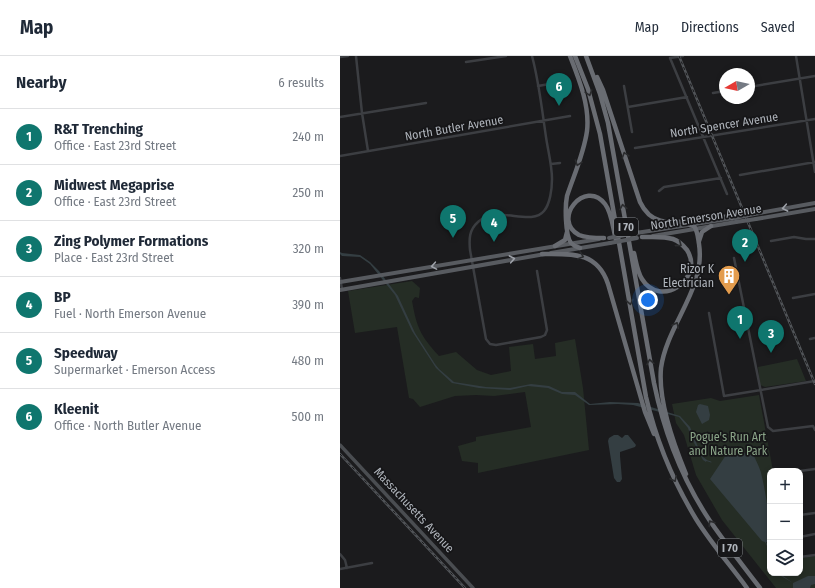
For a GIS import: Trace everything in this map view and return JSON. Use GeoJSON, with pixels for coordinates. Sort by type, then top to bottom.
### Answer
{"type":"FeatureCollection","features":[{"type":"Feature","properties":{"kind":"highway"},"geometry":{"type":"LineString","coordinates":[[570,56],[584,98],[587,121],[584,144],[566,198],[565,212],[567,229],[572,244],[580,248]]}},
{"type":"Feature","properties":{"kind":"highway","name":"I 70"},"geometry":{"type":"LineString","coordinates":[[575,56],[588,89],[600,134],[649,416],[680,491],[697,519],[747,588]]}},
{"type":"Feature","properties":{"kind":"highway"},"geometry":{"type":"LineString","coordinates":[[586,56],[603,90],[639,199],[646,211],[657,220],[669,223],[730,216],[734,219]]}},
{"type":"Feature","properties":{"kind":"highway","name":"I 70"},"geometry":{"type":"LineString","coordinates":[[586,56],[596,82],[605,114],[658,401],[663,420],[679,464],[697,499],[716,530],[760,588]]}},
{"type":"Feature","properties":{"kind":"highway"},"geometry":{"type":"LineString","coordinates":[[607,238],[582,236],[576,232],[569,219],[573,204],[586,196],[602,200],[607,207],[626,279]]}},
{"type":"Feature","properties":{"kind":"highway"},"geometry":{"type":"LineString","coordinates":[[625,223],[639,273],[645,284],[651,288],[661,291],[679,287],[686,280],[690,268],[690,257],[686,249],[679,242],[671,238],[640,238]]}},
{"type":"Feature","properties":{"kind":"highway"},"geometry":{"type":"LineString","coordinates":[[690,225],[696,228],[699,242],[700,260],[697,278],[663,357],[661,376],[664,403],[675,444],[697,499]]}},
{"type":"Feature","properties":{"kind":"highway"},"geometry":{"type":"LineString","coordinates":[[699,242],[702,233],[711,226]]}},
{"type":"Feature","properties":{"kind":"highway"},"geometry":{"type":"LineString","coordinates":[[555,246],[565,240],[567,229]]}},
{"type":"Feature","properties":{"kind":"highway"},"geometry":{"type":"LineString","coordinates":[[542,254],[579,255],[594,263],[603,273],[608,284],[640,395],[649,416]]}},
{"type":"Feature","properties":{"kind":"main road","name":"North Emerson Avenue"},"geometry":{"type":"LineString","coordinates":[[755,217],[815,203]]}},
{"type":"Feature","properties":{"kind":"main road","name":"North Emerson Avenue"},"geometry":{"type":"LineString","coordinates":[[341,289],[378,283],[555,246],[690,225],[815,209]]}},
{"type":"Feature","properties":{"kind":"main road","name":"North Emerson Avenue"},"geometry":{"type":"LineString","coordinates":[[340,281],[542,254],[711,226],[734,219]]}},
{"type":"Feature","properties":{"kind":"main road","name":"Massachusetts Avenue"},"geometry":{"type":"LineString","coordinates":[[340,445],[473,588]]}},
{"type":"Feature","properties":{"kind":"street"},"geometry":{"type":"LineString","coordinates":[[340,57],[348,56]]}},
{"type":"Feature","properties":{"kind":"street"},"geometry":{"type":"LineString","coordinates":[[356,56],[368,151]]}},
{"type":"Feature","properties":{"kind":"street"},"geometry":{"type":"LineString","coordinates":[[466,62],[506,56]]}},
{"type":"Feature","properties":{"kind":"street"},"geometry":{"type":"LineString","coordinates":[[532,56],[551,164],[552,185],[547,207],[543,212],[533,217],[495,214],[486,216],[480,219],[470,234],[470,244],[486,339],[490,344],[497,345],[539,338],[545,335],[547,330],[538,271]]}},
{"type":"Feature","properties":{"kind":"street"},"geometry":{"type":"LineString","coordinates":[[683,56],[670,58],[727,194]]}},
{"type":"Feature","properties":{"kind":"street"},"geometry":{"type":"LineString","coordinates":[[796,56],[815,172]]}},
{"type":"Feature","properties":{"kind":"street"},"geometry":{"type":"LineString","coordinates":[[755,86],[815,76]]}},
{"type":"Feature","properties":{"kind":"street"},"geometry":{"type":"LineString","coordinates":[[538,86],[561,82]]}},
{"type":"Feature","properties":{"kind":"street"},"geometry":{"type":"LineString","coordinates":[[624,86],[632,132]]}},
{"type":"Feature","properties":{"kind":"street"},"geometry":{"type":"LineString","coordinates":[[713,93],[719,92]]}},
{"type":"Feature","properties":{"kind":"street"},"geometry":{"type":"LineString","coordinates":[[628,107],[687,97]]}},
{"type":"Feature","properties":{"kind":"street"},"geometry":{"type":"LineString","coordinates":[[340,117],[426,103]]}},
{"type":"Feature","properties":{"kind":"street","name":"North Butler Avenue"},"geometry":{"type":"LineString","coordinates":[[340,156],[570,116]]}},
{"type":"Feature","properties":{"kind":"street","name":"North Spencer Avenue"},"geometry":{"type":"LineString","coordinates":[[635,148],[815,119]]}},
{"type":"Feature","properties":{"kind":"street"},"geometry":{"type":"LineString","coordinates":[[740,175],[814,162]]}},
{"type":"Feature","properties":{"kind":"street"},"geometry":{"type":"LineString","coordinates":[[551,164],[560,163]]}},
{"type":"Feature","properties":{"kind":"street"},"geometry":{"type":"LineString","coordinates":[[659,191],[664,188],[721,178]]}},
{"type":"Feature","properties":{"kind":"street"},"geometry":{"type":"LineString","coordinates":[[771,240],[794,237],[815,239]]}},
{"type":"Feature","properties":{"kind":"street"},"geometry":{"type":"LineString","coordinates":[[734,258],[743,297],[767,424],[770,430],[773,431],[813,426],[815,430]]}},
{"type":"Feature","properties":{"kind":"street"},"geometry":{"type":"LineString","coordinates":[[340,281],[341,289]]}},
{"type":"Feature","properties":{"kind":"street"},"geometry":{"type":"LineString","coordinates":[[793,298],[815,294]]}},
{"type":"Feature","properties":{"kind":"street"},"geometry":{"type":"LineString","coordinates":[[709,313],[724,396],[815,381]]}},
{"type":"Feature","properties":{"kind":"street"},"geometry":{"type":"LineString","coordinates":[[810,339],[815,338]]}},
{"type":"Feature","properties":{"kind":"street"},"geometry":{"type":"LineString","coordinates":[[803,471],[815,469]]}},
{"type":"Feature","properties":{"kind":"street"},"geometry":{"type":"LineString","coordinates":[[803,515],[815,513]]}},
{"type":"Feature","properties":{"kind":"street"},"geometry":{"type":"LineString","coordinates":[[803,536],[815,534]]}},
{"type":"Feature","properties":{"kind":"street"},"geometry":{"type":"LineString","coordinates":[[340,554],[345,560],[347,568]]}},
{"type":"Feature","properties":{"kind":"street"},"geometry":{"type":"LineString","coordinates":[[803,557],[815,555]]}},
{"type":"Feature","properties":{"kind":"street"},"geometry":{"type":"LineString","coordinates":[[340,569],[372,564]]}},
{"type":"Feature","properties":{"kind":"green space"},"geometry":{"type":"Polygon","coordinates":[[[412,281],[420,288],[419,298],[415,297],[412,301],[418,325],[423,336],[433,349],[439,356],[456,352],[477,370],[491,375],[511,371],[509,347],[533,344],[535,359],[556,356],[555,343],[575,339],[583,388],[589,450],[478,473],[478,463],[462,461],[458,446],[476,441],[476,437],[531,427],[525,392],[494,396],[455,396],[420,407],[413,399],[409,398],[397,327],[355,333],[348,291],[412,281]]]}},
{"type":"Feature","properties":{"kind":"green space"},"geometry":{"type":"Polygon","coordinates":[[[797,359],[806,381],[765,387],[760,385],[758,367],[797,359]]]}},
{"type":"Feature","properties":{"kind":"green space","name":"Pogue's Run Art and Nature Park"},"geometry":{"type":"Polygon","coordinates":[[[759,395],[772,468],[767,468],[767,576],[803,576],[803,558],[815,556],[815,588],[776,588],[722,520],[696,475],[684,435],[676,423],[672,404],[711,398],[720,401],[759,395]]]}},
{"type":"Feature","properties":{"kind":"shaded area"},"geometry":{"type":"Polygon","coordinates":[[[340,252],[360,255],[379,271],[398,296],[415,333],[435,364],[454,382],[486,387],[510,388],[531,384],[549,386],[562,392],[575,392],[590,404],[610,402],[638,403],[680,416],[690,427],[703,457],[707,460],[706,462],[703,460],[688,428],[679,417],[633,405],[589,405],[575,395],[562,394],[548,388],[528,386],[510,390],[479,388],[452,383],[436,368],[412,331],[395,295],[370,264],[360,257],[342,256],[340,252]]]}},
{"type":"Feature","properties":{"kind":"shaded area"},"geometry":{"type":"Polygon","coordinates":[[[698,405],[708,406],[710,415],[709,420],[702,424],[696,412],[698,405]]]}},
{"type":"Feature","properties":{"kind":"shaded area"},"geometry":{"type":"Polygon","coordinates":[[[614,435],[618,435],[622,438],[625,435],[628,435],[636,445],[635,447],[620,452],[622,479],[620,482],[617,482],[614,478],[608,441],[609,438],[614,435]]]}},
{"type":"Feature","properties":{"kind":"shaded area"},"geometry":{"type":"Polygon","coordinates":[[[730,449],[754,456],[760,469],[767,505],[767,546],[765,542],[762,541],[710,479],[730,449]]]}},
{"type":"Feature","properties":{"kind":"shaded area"},"geometry":{"type":"Polygon","coordinates":[[[808,576],[815,576],[815,584],[811,585],[810,588],[793,588],[793,583],[808,576]]]}},
{"type":"Feature","properties":{"kind":"waterway"},"geometry":{"type":"LineString","coordinates":[[705,460],[711,462]]}},
{"type":"Feature","properties":{"kind":"railway"},"geometry":{"type":"LineString","coordinates":[[679,56],[815,384]]}},
{"type":"Feature","properties":{"kind":"railway"},"geometry":{"type":"LineString","coordinates":[[340,454],[465,588]]}},
{"type":"Feature","properties":{"kind":"place","name":"Kleenit"},"geometry":{"type":"Point","coordinates":[559,106]}},
{"type":"Feature","properties":{"kind":"place","name":"Speedway"},"geometry":{"type":"Point","coordinates":[453,238]}},
{"type":"Feature","properties":{"kind":"place","name":"BP"},"geometry":{"type":"Point","coordinates":[494,242]}},
{"type":"Feature","properties":{"kind":"place","name":"Midwest Megaprise"},"geometry":{"type":"Point","coordinates":[745,262]}},
{"type":"Feature","properties":{"kind":"place","name":"Rizor K Electrician"},"geometry":{"type":"Point","coordinates":[729,296]}},
{"type":"Feature","properties":{"kind":"place","name":"R&T Trenching"},"geometry":{"type":"Point","coordinates":[740,339]}},
{"type":"Feature","properties":{"kind":"place","name":"Zing Polymer Formations"},"geometry":{"type":"Point","coordinates":[771,353]}}]}
